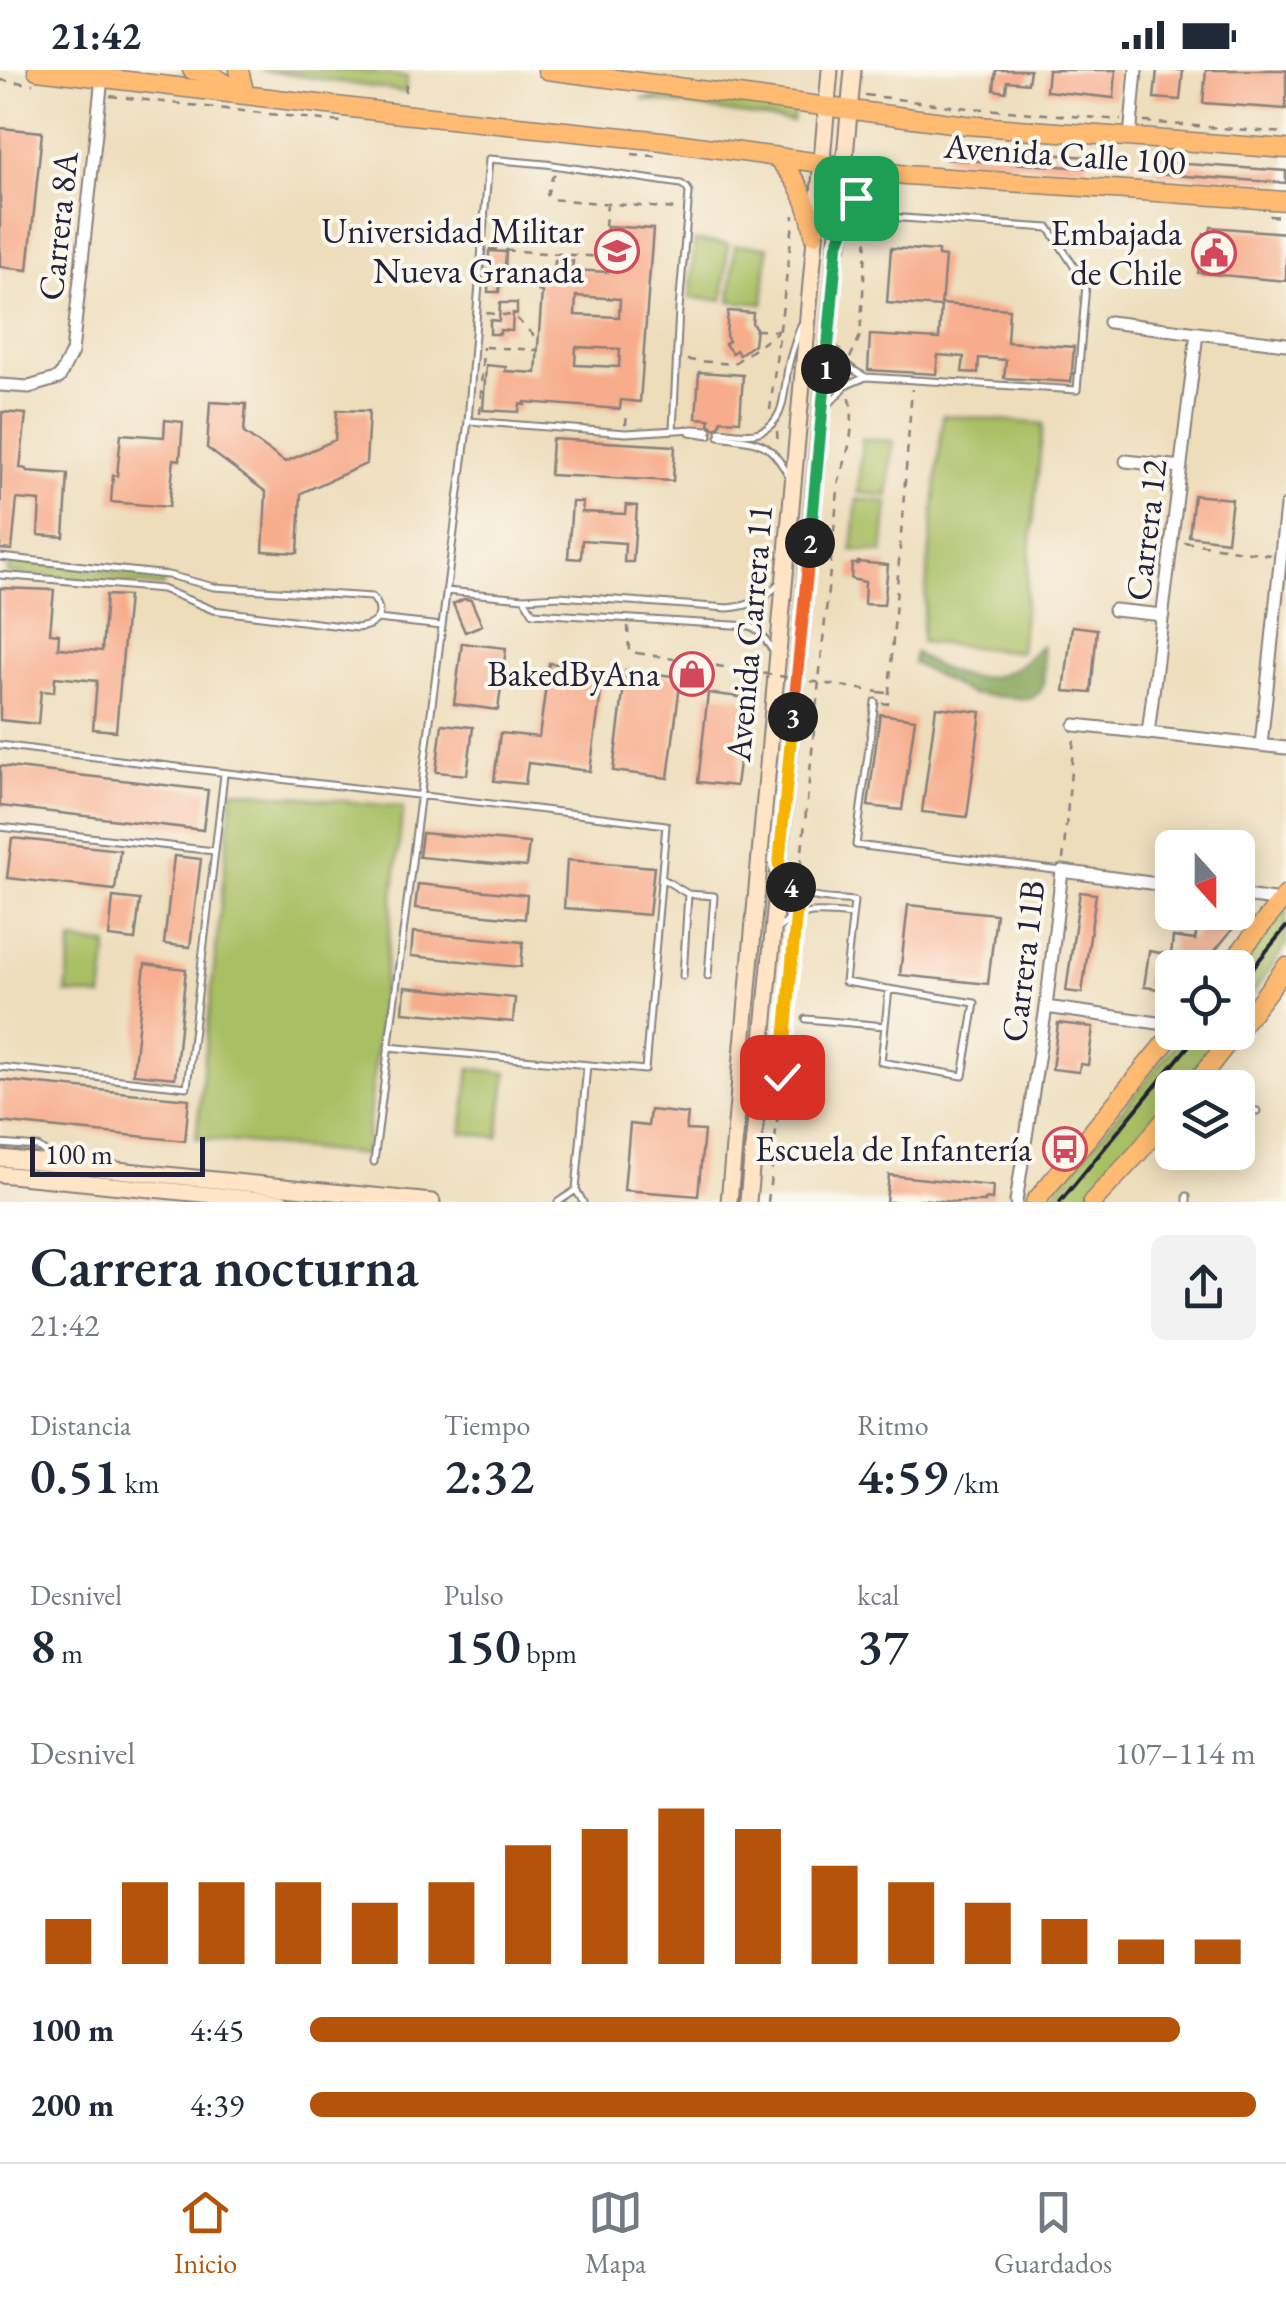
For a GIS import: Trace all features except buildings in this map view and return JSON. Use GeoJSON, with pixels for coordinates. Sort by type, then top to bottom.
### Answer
{"type":"FeatureCollection","features":[{"type":"Feature","properties":{"kind":"main road","name":"Avenida Calle 100"},"geometry":{"type":"LineString","coordinates":[[37,70],[662,141],[888,173],[1286,201]]}},
{"type":"Feature","properties":{"kind":"main road","name":"Avenida Calle 100"},"geometry":{"type":"LineString","coordinates":[[192,70],[208,72],[245,95]]}},
{"type":"Feature","properties":{"kind":"main road"},"geometry":{"type":"LineString","coordinates":[[239,70],[245,95]]}},
{"type":"Feature","properties":{"kind":"main road","name":"Avenida Calle 100"},"geometry":{"type":"LineString","coordinates":[[546,70],[966,125],[1130,130],[1286,150]]}},
{"type":"Feature","properties":{"kind":"main road","name":"Avenida Carrera 11"},"geometry":{"type":"LineString","coordinates":[[727,1198],[830,70]]}},
{"type":"Feature","properties":{"kind":"main road","name":"Avenida Carrera 11"},"geometry":{"type":"LineString","coordinates":[[749,1201],[853,70]]}},
{"type":"Feature","properties":{"kind":"main road"},"geometry":{"type":"LineString","coordinates":[[775,156],[798,184],[814,234]]}},
{"type":"Feature","properties":{"kind":"main road"},"geometry":{"type":"LineString","coordinates":[[837,246],[856,198],[888,173]]}},
{"type":"Feature","properties":{"kind":"main road"},"geometry":{"type":"LineString","coordinates":[[1241,950],[1283,898]]}},
{"type":"Feature","properties":{"kind":"main road"},"geometry":{"type":"LineString","coordinates":[[1255,1006],[1286,966]]}},
{"type":"Feature","properties":{"kind":"main road"},"geometry":{"type":"LineString","coordinates":[[1035,1202],[1159,1050]]}},
{"type":"Feature","properties":{"kind":"main road"},"geometry":{"type":"LineString","coordinates":[[1206,1070],[1221,1050]]}},
{"type":"Feature","properties":{"kind":"main road"},"geometry":{"type":"LineString","coordinates":[[1093,1201],[1155,1132]]}},
{"type":"Feature","properties":{"kind":"main road"},"geometry":{"type":"LineString","coordinates":[[0,1158],[362,1198],[432,1202]]}},
{"type":"Feature","properties":{"kind":"main road"},"geometry":{"type":"LineString","coordinates":[[0,1174],[282,1202]]}},
{"type":"Feature","properties":{"kind":"street"},"geometry":{"type":"LineString","coordinates":[[1130,130],[1136,70]]}},
{"type":"Feature","properties":{"kind":"street","name":"Carrera 8A"},"geometry":{"type":"LineString","coordinates":[[0,384],[29,387],[59,378],[72,352],[102,78]]}},
{"type":"Feature","properties":{"kind":"street"},"geometry":{"type":"LineString","coordinates":[[1110,322],[1286,344]]}},
{"type":"Feature","properties":{"kind":"street","name":"Carrera 12"},"geometry":{"type":"LineString","coordinates":[[1148,734],[1198,333]]}},
{"type":"Feature","properties":{"kind":"street"},"geometry":{"type":"LineString","coordinates":[[1126,460],[1181,467]]}},
{"type":"Feature","properties":{"kind":"street"},"geometry":{"type":"LineString","coordinates":[[1261,745],[1286,506]]}},
{"type":"Feature","properties":{"kind":"street"},"geometry":{"type":"LineString","coordinates":[[1114,610],[1162,616]]}},
{"type":"Feature","properties":{"kind":"street"},"geometry":{"type":"LineString","coordinates":[[1075,725],[1286,748]]}},
{"type":"Feature","properties":{"kind":"street"},"geometry":{"type":"LineString","coordinates":[[1062,871],[1155,884]]}},
{"type":"Feature","properties":{"kind":"street","name":"Carrera 11B"},"geometry":{"type":"LineString","coordinates":[[1016,1202],[1062,871]]}},
{"type":"Feature","properties":{"kind":"street"},"geometry":{"type":"LineString","coordinates":[[1255,896],[1283,898]]}},
{"type":"Feature","properties":{"kind":"street"},"geometry":{"type":"LineString","coordinates":[[1046,1007],[1155,1023]]}},
{"type":"Feature","properties":{"kind":"lane"},"geometry":{"type":"LineString","coordinates":[[374,1162],[468,422],[487,162],[492,158],[681,184],[687,188],[673,430]]}},
{"type":"Feature","properties":{"kind":"lane"},"geometry":{"type":"LineString","coordinates":[[829,334],[844,362],[866,377],[1077,390],[1086,285],[1049,228],[888,216]]}},
{"type":"Feature","properties":{"kind":"lane"},"geometry":{"type":"LineString","coordinates":[[791,481],[774,452],[754,441],[719,434],[755,433],[772,425],[779,416],[789,362],[809,298]]}},
{"type":"Feature","properties":{"kind":"lane"},"geometry":{"type":"LineString","coordinates":[[822,410],[842,388],[866,377]]}},
{"type":"Feature","properties":{"kind":"lane"},"geometry":{"type":"LineString","coordinates":[[468,422],[626,433],[709,433]]}},
{"type":"Feature","properties":{"kind":"lane"},"geometry":{"type":"LineString","coordinates":[[0,557],[168,575],[214,587],[372,597],[379,611],[369,627],[356,628],[213,610],[162,589],[0,575]]}},
{"type":"Feature","properties":{"kind":"lane"},"geometry":{"type":"LineString","coordinates":[[446,591],[728,608],[762,600],[785,573]]}},
{"type":"Feature","properties":{"kind":"lane"},"geometry":{"type":"LineString","coordinates":[[524,598],[532,614],[750,626],[766,640],[778,661]]}},
{"type":"Feature","properties":{"kind":"lane"},"geometry":{"type":"LineString","coordinates":[[377,618],[442,626]]}},
{"type":"Feature","properties":{"kind":"lane"},"geometry":{"type":"LineString","coordinates":[[875,702],[856,845],[1062,871]]}},
{"type":"Feature","properties":{"kind":"lane"},"geometry":{"type":"LineString","coordinates":[[0,745],[666,825],[645,1070],[388,1047]]}},
{"type":"Feature","properties":{"kind":"lane"},"geometry":{"type":"LineString","coordinates":[[0,1066],[186,1088],[224,774]]}},
{"type":"Feature","properties":{"kind":"lane"},"geometry":{"type":"LineString","coordinates":[[0,827],[214,851]]}},
{"type":"Feature","properties":{"kind":"lane"},"geometry":{"type":"LineString","coordinates":[[779,865],[789,886],[798,893],[854,900],[845,982],[889,989],[975,1003],[963,1076],[881,1062],[889,989]]}},
{"type":"Feature","properties":{"kind":"lane"},"geometry":{"type":"LineString","coordinates":[[662,878],[688,894],[714,896],[708,976]]}},
{"type":"Feature","properties":{"kind":"lane"},"geometry":{"type":"LineString","coordinates":[[684,976],[688,894]]}},
{"type":"Feature","properties":{"kind":"lane"},"geometry":{"type":"LineString","coordinates":[[774,934],[795,916],[819,911],[852,915]]}},
{"type":"Feature","properties":{"kind":"lane"},"geometry":{"type":"LineString","coordinates":[[806,1018],[885,1026]]}},
{"type":"Feature","properties":{"kind":"lane"},"geometry":{"type":"LineString","coordinates":[[583,1202],[576,1190],[586,1066]]}},
{"type":"Feature","properties":{"kind":"lane"},"geometry":{"type":"LineString","coordinates":[[0,1144],[38,1148],[63,1165]]}},
{"type":"Feature","properties":{"kind":"lane"},"geometry":{"type":"LineString","coordinates":[[558,1202],[576,1190]]}},
{"type":"Feature","properties":{"kind":"path"},"geometry":{"type":"LineString","coordinates":[[405,92],[407,77]]}},
{"type":"Feature","properties":{"kind":"path"},"geometry":{"type":"LineString","coordinates":[[869,96],[1130,130],[1286,133]]}},
{"type":"Feature","properties":{"kind":"path"},"geometry":{"type":"LineString","coordinates":[[489,248],[602,258],[607,203],[548,198],[552,178],[560,173]]}},
{"type":"Feature","properties":{"kind":"path"},"geometry":{"type":"LineString","coordinates":[[860,336],[868,222],[875,200]]}},
{"type":"Feature","properties":{"kind":"path"},"geometry":{"type":"LineString","coordinates":[[774,452],[778,433],[766,418],[770,413],[796,203]]}},
{"type":"Feature","properties":{"kind":"path"},"geometry":{"type":"LineString","coordinates":[[486,313],[514,316],[539,341]]}},
{"type":"Feature","properties":{"kind":"path"},"geometry":{"type":"LineString","coordinates":[[756,330],[780,331]]}},
{"type":"Feature","properties":{"kind":"path"},"geometry":{"type":"LineString","coordinates":[[683,360],[734,364],[780,331]]}},
{"type":"Feature","properties":{"kind":"path"},"geometry":{"type":"LineString","coordinates":[[480,422],[484,340]]}},
{"type":"Feature","properties":{"kind":"path"},"geometry":{"type":"LineString","coordinates":[[484,347],[538,350]]}},
{"type":"Feature","properties":{"kind":"path"},"geometry":{"type":"LineString","coordinates":[[875,702],[888,704],[912,380]]}},
{"type":"Feature","properties":{"kind":"path"},"geometry":{"type":"LineString","coordinates":[[798,893],[839,480],[850,449],[853,411]]}},
{"type":"Feature","properties":{"kind":"path"},"geometry":{"type":"LineString","coordinates":[[626,424],[627,413]]}},
{"type":"Feature","properties":{"kind":"path"},"geometry":{"type":"LineString","coordinates":[[1172,540],[1281,557]]}},
{"type":"Feature","properties":{"kind":"path"},"geometry":{"type":"LineString","coordinates":[[628,619],[629,652],[889,693]]}},
{"type":"Feature","properties":{"kind":"path","name":"Carrera 11B"},"geometry":{"type":"LineString","coordinates":[[1062,871],[1075,725]]}},
{"type":"Feature","properties":{"kind":"path"},"geometry":{"type":"LineString","coordinates":[[768,1202],[795,916]]}},
{"type":"Feature","properties":{"kind":"green space"},"geometry":{"type":"Polygon","coordinates":[[[261,70],[354,70],[407,77],[405,92],[261,70]]]}},
{"type":"Feature","properties":{"kind":"green space"},"geometry":{"type":"Polygon","coordinates":[[[676,96],[795,109],[792,122],[641,99],[676,96]]]}},
{"type":"Feature","properties":{"kind":"green space"},"geometry":{"type":"Polygon","coordinates":[[[695,241],[728,244],[723,300],[690,298],[695,241]]]}},
{"type":"Feature","properties":{"kind":"green space"},"geometry":{"type":"Polygon","coordinates":[[[735,245],[768,247],[763,304],[730,301],[735,245]]]}},
{"type":"Feature","properties":{"kind":"green space"},"geometry":{"type":"Polygon","coordinates":[[[943,415],[1043,424],[1020,652],[921,642],[943,415]]]}},
{"type":"Feature","properties":{"kind":"green space"},"geometry":{"type":"Polygon","coordinates":[[[862,439],[893,441],[888,496],[858,493],[862,439]]]}},
{"type":"Feature","properties":{"kind":"green space"},"geometry":{"type":"Polygon","coordinates":[[[857,499],[888,502],[883,553],[852,550],[857,499]]]}},
{"type":"Feature","properties":{"kind":"green space"},"geometry":{"type":"Polygon","coordinates":[[[9,561],[165,577],[163,587],[8,573],[9,561]]]}},
{"type":"Feature","properties":{"kind":"green space"},"geometry":{"type":"Polygon","coordinates":[[[1042,645],[1043,686],[1030,699],[970,694],[913,663],[915,653],[951,672],[992,677],[1021,664],[1042,645]]]}},
{"type":"Feature","properties":{"kind":"green space"},"geometry":{"type":"Polygon","coordinates":[[[233,790],[403,807],[365,1155],[196,1138],[233,790]]]}},
{"type":"Feature","properties":{"kind":"green space"},"geometry":{"type":"Polygon","coordinates":[[[1286,908],[1286,945],[1255,990],[1252,950],[1286,908]]]}},
{"type":"Feature","properties":{"kind":"green space"},"geometry":{"type":"Polygon","coordinates":[[[72,941],[108,945],[102,997],[66,993],[72,941]]]}},
{"type":"Feature","properties":{"kind":"green space"},"geometry":{"type":"Polygon","coordinates":[[[1171,1050],[1210,1050],[1194,1070],[1155,1070],[1155,1116],[1083,1202],[1046,1202],[1171,1050]]]}},
{"type":"Feature","properties":{"kind":"green space"},"geometry":{"type":"Polygon","coordinates":[[[470,1068],[507,1073],[498,1137],[462,1133],[470,1068]]]}},
{"type":"Feature","properties":{"kind":"railway"},"geometry":{"type":"LineString","coordinates":[[1255,965],[1286,927]]}},
{"type":"Feature","properties":{"kind":"railway"},"geometry":{"type":"LineString","coordinates":[[1060,1202],[1185,1050]]}},
{"type":"Feature","properties":{"kind":"place","name":"Universidad Militar Nueva Granada"},"geometry":{"type":"Point","coordinates":[617,251]}},
{"type":"Feature","properties":{"kind":"place","name":"Embajada de Chile"},"geometry":{"type":"Point","coordinates":[1214,253]}},
{"type":"Feature","properties":{"kind":"place","name":"BakedByAna"},"geometry":{"type":"Point","coordinates":[692,674]}},
{"type":"Feature","properties":{"kind":"place","name":"Escuela de Infantería"},"geometry":{"type":"Point","coordinates":[1065,1149]}},
{"type":"Feature","properties":{"kind":"route"},"geometry":{"type":"LineString","coordinates":[[782,1077],[798,893],[789,886],[779,865],[837,246],[856,198]]}}]}
